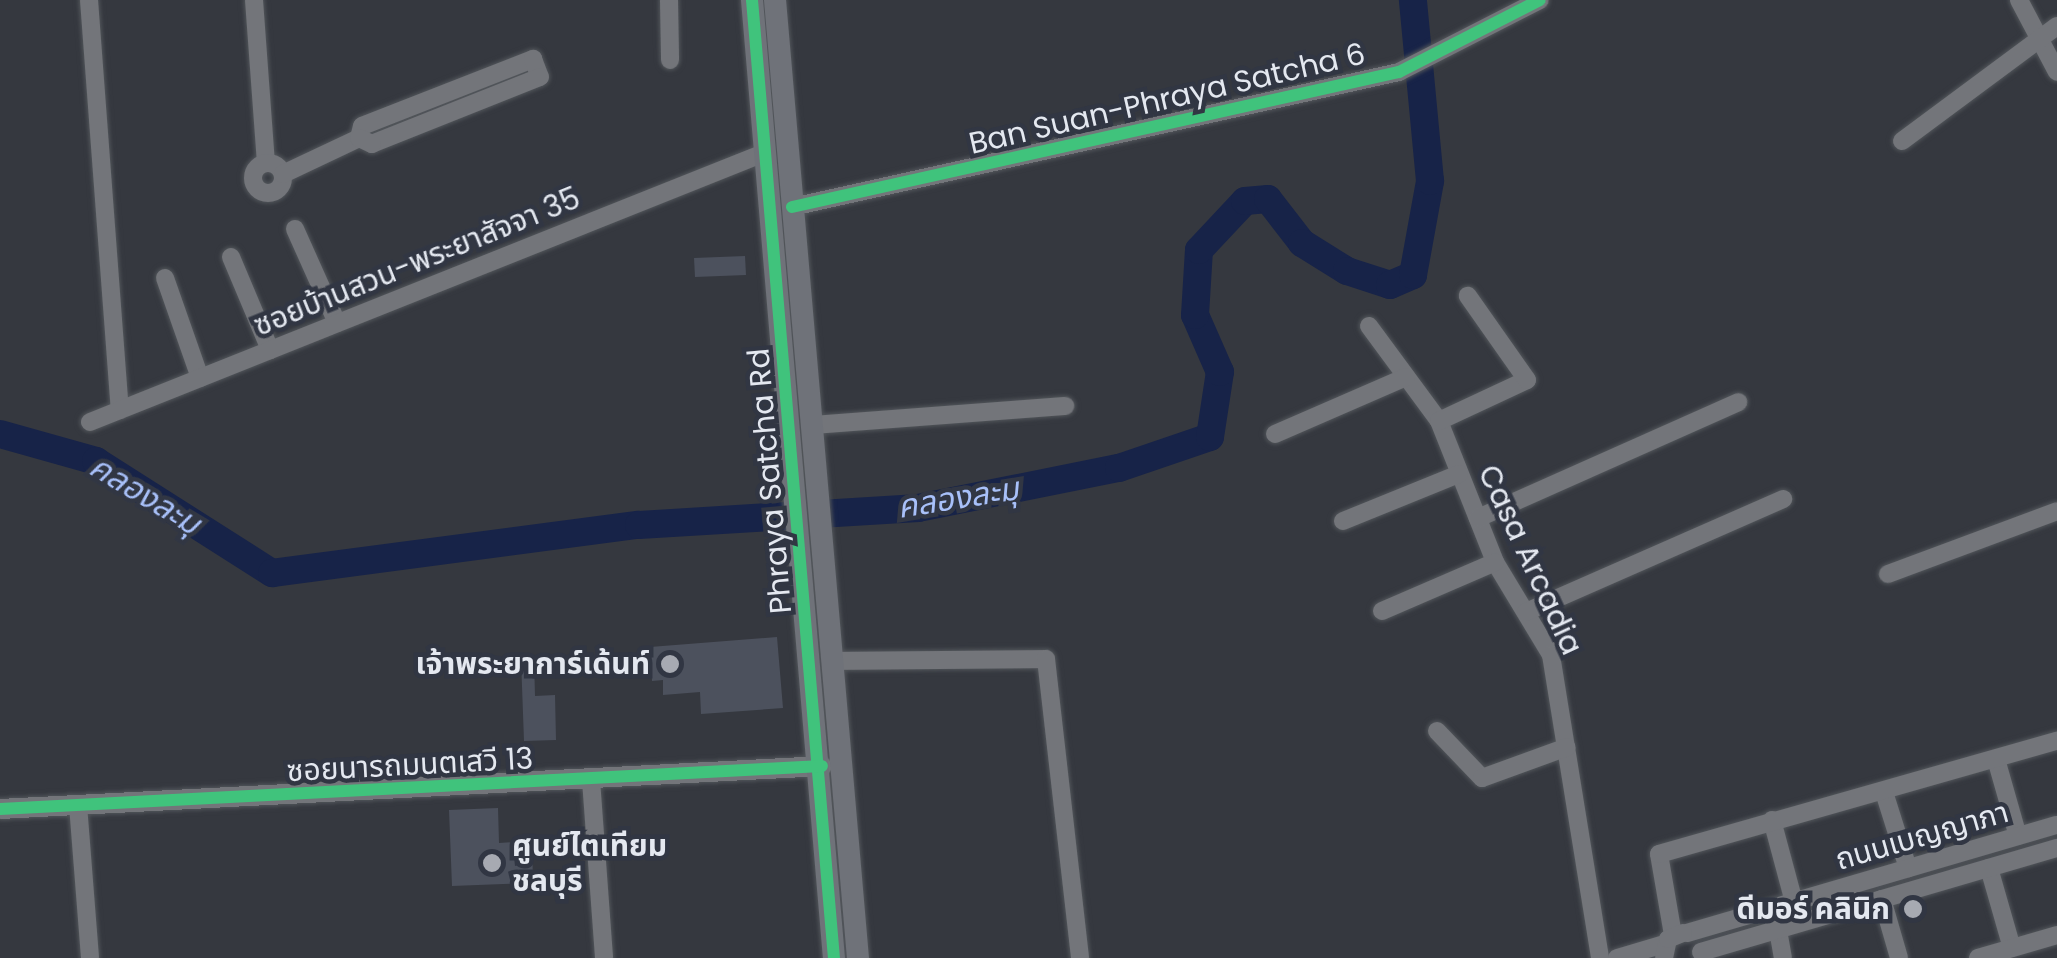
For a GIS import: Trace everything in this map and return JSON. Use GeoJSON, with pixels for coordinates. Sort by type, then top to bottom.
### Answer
{"type":"FeatureCollection","features":[{"type":"Feature","properties":{"kind":"main road","name":"Phraya Satcha Rd"},"geometry":{"type":"LineString","coordinates":[[752,0],[768,60],[792,207],[812,425],[807,486]]}},
{"type":"Feature","properties":{"kind":"main road","name":"Phraya Satcha Rd"},"geometry":{"type":"LineString","coordinates":[[775,0],[764,152],[811,526],[834,958]]}},
{"type":"Feature","properties":{"kind":"main road","name":"Phraya Satcha Rd"},"geometry":{"type":"LineString","coordinates":[[811,526],[835,661],[858,958]]}},
{"type":"Feature","properties":{"kind":"street"},"geometry":{"type":"LineString","coordinates":[[90,0],[120,410]]}},
{"type":"Feature","properties":{"kind":"street"},"geometry":{"type":"LineString","coordinates":[[254,0],[266,163]]}},
{"type":"Feature","properties":{"kind":"street"},"geometry":{"type":"LineString","coordinates":[[670,0],[670,60]]}},
{"type":"Feature","properties":{"kind":"street","name":"Ban Suan-Phraya Satcha 6"},"geometry":{"type":"LineString","coordinates":[[792,207],[1399,72],[1432,59],[1540,0]]}},
{"type":"Feature","properties":{"kind":"street"},"geometry":{"type":"LineString","coordinates":[[2019,0],[2057,72]]}},
{"type":"Feature","properties":{"kind":"street"},"geometry":{"type":"LineString","coordinates":[[1902,141],[2057,26]]}},
{"type":"Feature","properties":{"kind":"street"},"geometry":{"type":"LineString","coordinates":[[533,59],[540,77],[372,144],[359,138],[362,126],[533,59]]}},
{"type":"Feature","properties":{"kind":"street"},"geometry":{"type":"LineString","coordinates":[[426,101],[434,119]]}},
{"type":"Feature","properties":{"kind":"street"},"geometry":{"type":"LineString","coordinates":[[266,163],[254,172],[260,190],[279,188],[283,174],[359,138]]}},
{"type":"Feature","properties":{"kind":"street","name":"ซอยบ้านสวน-พระยาสัจจา 35"},"geometry":{"type":"LineString","coordinates":[[90,422],[764,152]]}},
{"type":"Feature","properties":{"kind":"street"},"geometry":{"type":"LineString","coordinates":[[266,163],[283,174]]}},
{"type":"Feature","properties":{"kind":"street"},"geometry":{"type":"LineString","coordinates":[[295,228],[337,323]]}},
{"type":"Feature","properties":{"kind":"street"},"geometry":{"type":"LineString","coordinates":[[231,256],[270,350]]}},
{"type":"Feature","properties":{"kind":"street"},"geometry":{"type":"LineString","coordinates":[[165,278],[200,378]]}},
{"type":"Feature","properties":{"kind":"street"},"geometry":{"type":"LineString","coordinates":[[1439,420],[1527,380],[1468,296]]}},
{"type":"Feature","properties":{"kind":"street","name":"Casa Arcadia"},"geometry":{"type":"LineString","coordinates":[[1369,326],[1439,420],[1496,562],[1551,655],[1600,958]]}},
{"type":"Feature","properties":{"kind":"street"},"geometry":{"type":"LineString","coordinates":[[1275,434],[1406,376]]}},
{"type":"Feature","properties":{"kind":"street"},"geometry":{"type":"LineString","coordinates":[[1478,518],[1738,402]]}},
{"type":"Feature","properties":{"kind":"street"},"geometry":{"type":"LineString","coordinates":[[812,425],[1065,406]]}},
{"type":"Feature","properties":{"kind":"street"},"geometry":{"type":"LineString","coordinates":[[1344,521],[1459,474]]}},
{"type":"Feature","properties":{"kind":"street"},"geometry":{"type":"LineString","coordinates":[[1526,612],[1783,500]]}},
{"type":"Feature","properties":{"kind":"street"},"geometry":{"type":"LineString","coordinates":[[1888,574],[2057,512]]}},
{"type":"Feature","properties":{"kind":"street"},"geometry":{"type":"LineString","coordinates":[[1382,610],[1496,562]]}},
{"type":"Feature","properties":{"kind":"street"},"geometry":{"type":"LineString","coordinates":[[835,661],[1046,659],[1080,958]]}},
{"type":"Feature","properties":{"kind":"street"},"geometry":{"type":"LineString","coordinates":[[1437,732],[1482,778],[1567,747]]}},
{"type":"Feature","properties":{"kind":"street"},"geometry":{"type":"LineString","coordinates":[[1701,955],[1672,943],[1658,854],[2057,741]]}},
{"type":"Feature","properties":{"kind":"street"},"geometry":{"type":"LineString","coordinates":[[1996,759],[2018,836]]}},
{"type":"Feature","properties":{"kind":"street","name":"ซอยนารถมนตเสวี 13"},"geometry":{"type":"LineString","coordinates":[[0,809],[822,766]]}},
{"type":"Feature","properties":{"kind":"street"},"geometry":{"type":"LineString","coordinates":[[591,780],[604,958]]}},
{"type":"Feature","properties":{"kind":"street"},"geometry":{"type":"LineString","coordinates":[[1884,792],[1908,868]]}},
{"type":"Feature","properties":{"kind":"street"},"geometry":{"type":"LineString","coordinates":[[78,806],[90,958]]}},
{"type":"Feature","properties":{"kind":"street"},"geometry":{"type":"LineString","coordinates":[[1772,820],[1794,902]]}},
{"type":"Feature","properties":{"kind":"street","name":"ถนนเบญญาภา"},"geometry":{"type":"LineString","coordinates":[[1618,958],[2057,824]]}},
{"type":"Feature","properties":{"kind":"street","name":"ถนนเบญญาภา"},"geometry":{"type":"LineString","coordinates":[[1701,955],[2057,848]]}},
{"type":"Feature","properties":{"kind":"street"},"geometry":{"type":"LineString","coordinates":[[1941,859],[1946,880]]}},
{"type":"Feature","properties":{"kind":"street"},"geometry":{"type":"LineString","coordinates":[[1990,868],[2012,948]]}},
{"type":"Feature","properties":{"kind":"street"},"geometry":{"type":"LineString","coordinates":[[1882,899],[1899,958]]}},
{"type":"Feature","properties":{"kind":"street"},"geometry":{"type":"LineString","coordinates":[[1778,930],[1783,958]]}},
{"type":"Feature","properties":{"kind":"street"},"geometry":{"type":"LineString","coordinates":[[1978,958],[2057,934]]}},
{"type":"Feature","properties":{"kind":"building"},"geometry":{"type":"Polygon","coordinates":[[[745,256],[746,275],[695,277],[694,258],[745,256]]]}},
{"type":"Feature","properties":{"kind":"building"},"geometry":{"type":"Polygon","coordinates":[[[777,637],[783,708],[701,714],[700,692],[663,695],[663,680],[652,681],[650,647],[777,637]]]}},
{"type":"Feature","properties":{"kind":"building"},"geometry":{"type":"Polygon","coordinates":[[[521,659],[534,659],[535,696],[555,695],[556,740],[524,741],[521,659]]]}},
{"type":"Feature","properties":{"kind":"building","name":"ศูนย์ไตเทียม ชลบุรี"},"geometry":{"type":"Polygon","coordinates":[[[498,808],[499,843],[532,841],[533,883],[452,886],[449,810],[498,808]]]}},
{"type":"Feature","properties":{"kind":"waterway","name":"คลองละมุ"},"geometry":{"type":"LineString","coordinates":[[0,434],[96,461],[272,573],[639,525],[918,508],[1119,468],[1210,437],[1220,372],[1195,315],[1199,250],[1245,201],[1268,199],[1302,243],[1347,271],[1390,285],[1413,275],[1430,181],[1413,0]]}},
{"type":"Feature","properties":{"kind":"cycle path"},"geometry":{"type":"LineString","coordinates":[[752,0],[834,958]]}},
{"type":"Feature","properties":{"kind":"cycle path"},"geometry":{"type":"LineString","coordinates":[[792,207],[1399,72],[1540,0]]}},
{"type":"Feature","properties":{"kind":"cycle path"},"geometry":{"type":"LineString","coordinates":[[0,809],[822,766]]}},
{"type":"Feature","properties":{"kind":"place","name":"เจ้าพระยาการ์เด้นท์"},"geometry":{"type":"Point","coordinates":[670,664]}},
{"type":"Feature","properties":{"kind":"place","name":"ศูนย์ไตเทียม ชลบุรี"},"geometry":{"type":"Point","coordinates":[492,863]}},
{"type":"Feature","properties":{"kind":"place","name":"ดีมอร์ คลินิก"},"geometry":{"type":"Point","coordinates":[1913,909]}}]}
